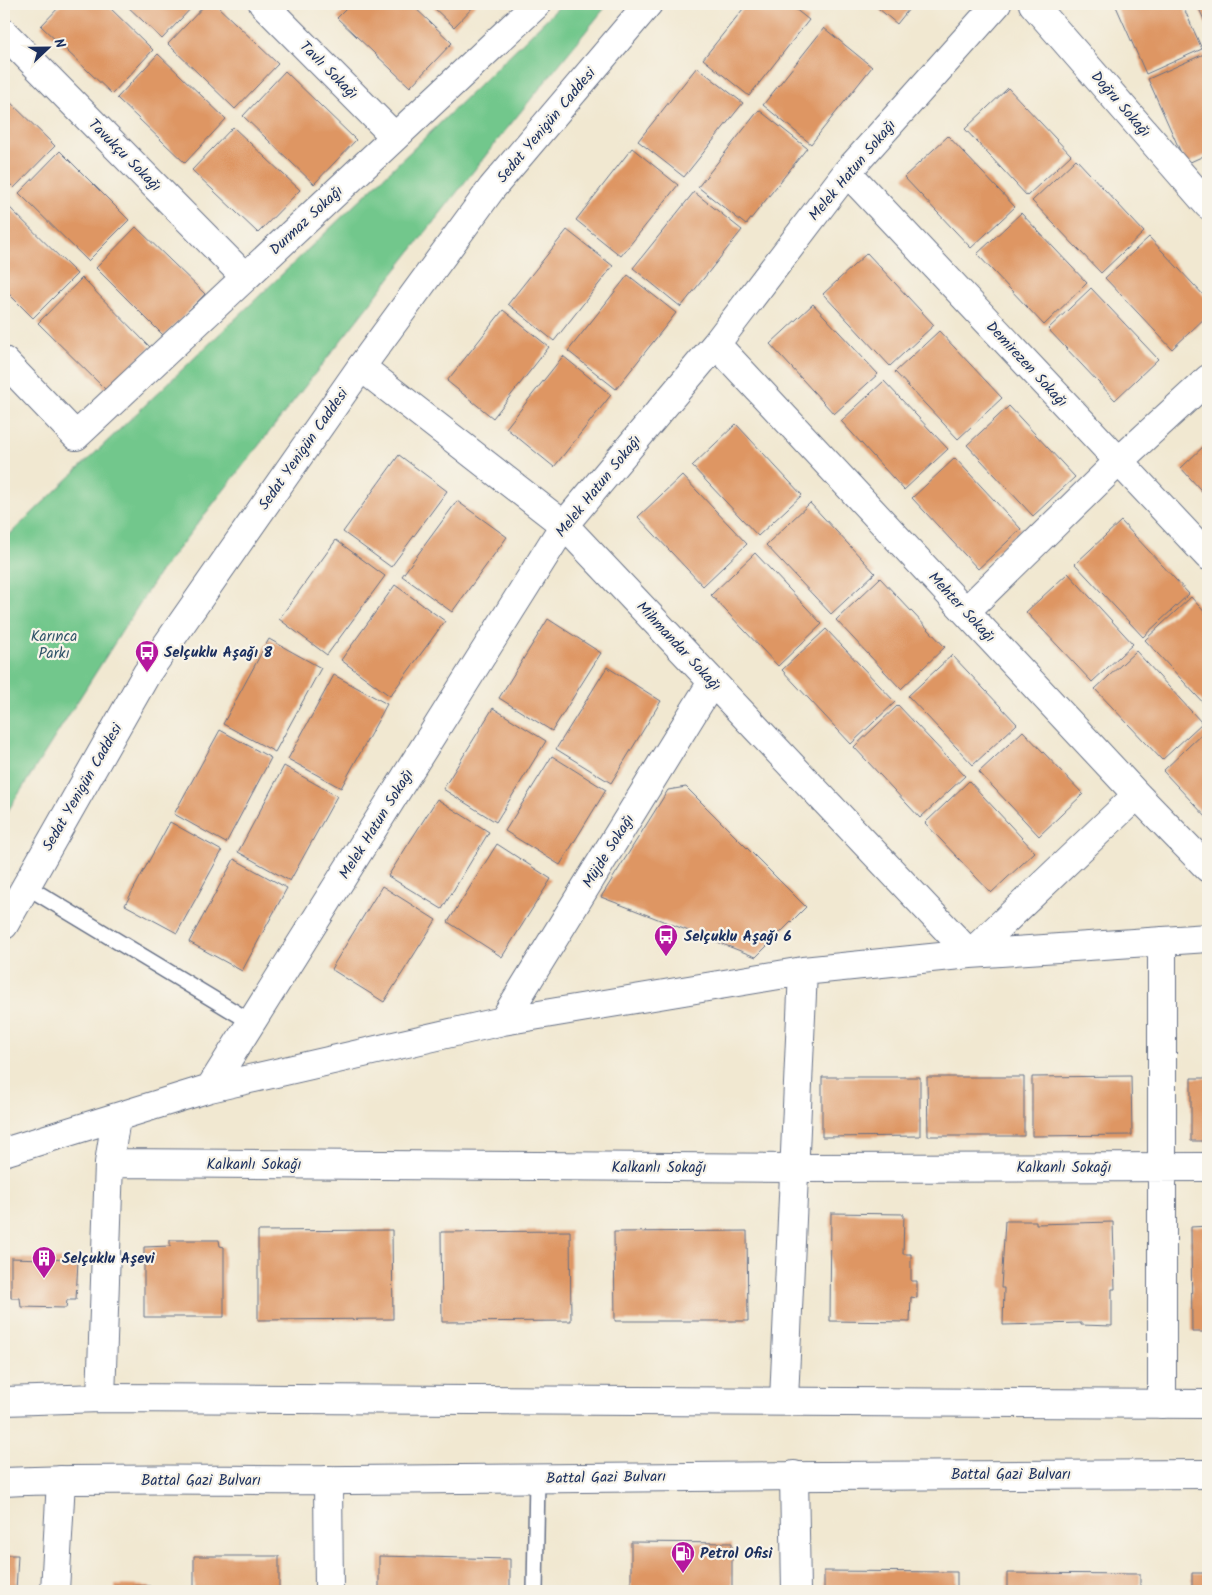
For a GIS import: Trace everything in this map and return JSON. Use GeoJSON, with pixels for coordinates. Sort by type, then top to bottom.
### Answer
{"type":"FeatureCollection","features":[{"type":"Feature","properties":{"kind":"street","name":"Tavlı Sokağı"},"geometry":{"type":"LineString","coordinates":[[263,4],[395,137]]}},
{"type":"Feature","properties":{"kind":"street","name":"Durmaz Sokağı"},"geometry":{"type":"LineString","coordinates":[[4,361],[76,436],[537,4]]}},
{"type":"Feature","properties":{"kind":"street","name":"Sedat Yenigün Caddesi"},"geometry":{"type":"LineString","coordinates":[[4,925],[147,673],[360,367],[492,188],[648,4]]}},
{"type":"Feature","properties":{"kind":"street","name":"Melek Hatun Sokağı"},"geometry":{"type":"LineString","coordinates":[[210,1088],[564,525],[716,344],[847,172],[997,4]]}},
{"type":"Feature","properties":{"kind":"street","name":"Doğru Sokağı"},"geometry":{"type":"LineString","coordinates":[[1033,4],[1208,205]]}},
{"type":"Feature","properties":{"kind":"street","name":"Tavukçu Sokağı"},"geometry":{"type":"LineString","coordinates":[[4,34],[245,277]]}},
{"type":"Feature","properties":{"kind":"street","name":"Demirezen Sokağı"},"geometry":{"type":"LineString","coordinates":[[847,172],[1208,556]]}},
{"type":"Feature","properties":{"kind":"street","name":"Mehter Sokağı"},"geometry":{"type":"LineString","coordinates":[[716,344],[1137,795],[1208,868]]}},
{"type":"Feature","properties":{"kind":"street","name":"Mihmandar Sokağı"},"geometry":{"type":"LineString","coordinates":[[360,367],[564,525],[970,954]]}},
{"type":"Feature","properties":{"kind":"street"},"geometry":{"type":"LineString","coordinates":[[966,611],[1119,462],[1208,379]]}},
{"type":"Feature","properties":{"kind":"street","name":"Müjde Sokağı"},"geometry":{"type":"LineString","coordinates":[[503,1021],[712,682]]}},
{"type":"Feature","properties":{"kind":"street"},"geometry":{"type":"LineString","coordinates":[[970,954],[1137,795]]}},
{"type":"Feature","properties":{"kind":"street"},"geometry":{"type":"LineString","coordinates":[[4,1152],[210,1088],[503,1021],[803,971],[970,954],[1208,938]]}},
{"type":"Feature","properties":{"kind":"street"},"geometry":{"type":"LineString","coordinates":[[1162,941],[1164,1167],[1162,1404]]}},
{"type":"Feature","properties":{"kind":"street"},"geometry":{"type":"LineString","coordinates":[[784,1400],[803,971]]}},
{"type":"Feature","properties":{"kind":"street"},"geometry":{"type":"LineString","coordinates":[[101,1398],[109,1164],[116,1118]]}},
{"type":"Feature","properties":{"kind":"street","name":"Kalkanlı Sokağı"},"geometry":{"type":"LineString","coordinates":[[109,1164],[793,1168],[1208,1167]]}},
{"type":"Feature","properties":{"kind":"street"},"geometry":{"type":"LineString","coordinates":[[4,1401],[101,1398],[784,1400],[1208,1404]]}},
{"type":"Feature","properties":{"kind":"street","name":"Battal Gazi Bulvarı"},"geometry":{"type":"LineString","coordinates":[[4,1482],[794,1475],[1208,1474]]}},
{"type":"Feature","properties":{"kind":"street"},"geometry":{"type":"LineString","coordinates":[[794,1475],[796,1591]]}},
{"type":"Feature","properties":{"kind":"street"},"geometry":{"type":"LineString","coordinates":[[55,1591],[61,1480]]}},
{"type":"Feature","properties":{"kind":"street"},"geometry":{"type":"LineString","coordinates":[[328,1480],[329,1591]]}},
{"type":"Feature","properties":{"kind":"lane"},"geometry":{"type":"LineString","coordinates":[[26,886],[251,1022]]}},
{"type":"Feature","properties":{"kind":"lane"},"geometry":{"type":"LineString","coordinates":[[535,1591],[537,1478]]}},
{"type":"Feature","properties":{"kind":"green space","name":"Karınca Parkı"},"geometry":{"type":"Polygon","coordinates":[[[562,4],[608,4],[497,141],[159,573],[4,817],[4,540],[562,4]]]}},
{"type":"Feature","properties":{"kind":"building"},"geometry":{"type":"Polygon","coordinates":[[[62,4],[106,4],[153,50],[112,94],[41,26],[62,4]]]}},
{"type":"Feature","properties":{"kind":"building"},"geometry":{"type":"Polygon","coordinates":[[[125,4],[195,4],[162,39],[125,4]]]}},
{"type":"Feature","properties":{"kind":"building"},"geometry":{"type":"Polygon","coordinates":[[[206,4],[215,4],[278,64],[235,109],[168,44],[206,4]]]}},
{"type":"Feature","properties":{"kind":"building"},"geometry":{"type":"Polygon","coordinates":[[[351,4],[411,4],[452,43],[410,87],[337,18],[351,4]]]}},
{"type":"Feature","properties":{"kind":"building"},"geometry":{"type":"Polygon","coordinates":[[[430,4],[476,4],[454,27],[430,4]]]}},
{"type":"Feature","properties":{"kind":"building"},"geometry":{"type":"Polygon","coordinates":[[[747,4],[789,4],[809,20],[749,96],[703,59],[747,4]]]}},
{"type":"Feature","properties":{"kind":"building"},"geometry":{"type":"Polygon","coordinates":[[[873,4],[913,4],[897,24],[873,4]]]}},
{"type":"Feature","properties":{"kind":"building"},"geometry":{"type":"Polygon","coordinates":[[[1115,4],[1182,4],[1202,49],[1146,74],[1115,4]]]}},
{"type":"Feature","properties":{"kind":"building"},"geometry":{"type":"Polygon","coordinates":[[[1197,4],[1208,4],[1208,29],[1197,4]]]}},
{"type":"Feature","properties":{"kind":"building"},"geometry":{"type":"Polygon","coordinates":[[[824,28],[872,67],[811,144],[763,105],[824,28]]]}},
{"type":"Feature","properties":{"kind":"building"},"geometry":{"type":"Polygon","coordinates":[[[158,54],[226,119],[185,163],[117,98],[158,54]]]}},
{"type":"Feature","properties":{"kind":"building"},"geometry":{"type":"Polygon","coordinates":[[[1204,54],[1208,63],[1208,154],[1186,164],[1148,79],[1204,54]]]}},
{"type":"Feature","properties":{"kind":"building"},"geometry":{"type":"Polygon","coordinates":[[[697,67],[743,103],[684,177],[638,141],[697,67]]]}},
{"type":"Feature","properties":{"kind":"building"},"geometry":{"type":"Polygon","coordinates":[[[285,71],[356,140],[314,184],[243,116],[285,71]]]}},
{"type":"Feature","properties":{"kind":"building"},"geometry":{"type":"Polygon","coordinates":[[[1008,88],[1071,155],[1027,196],[965,129],[1008,88]]]}},
{"type":"Feature","properties":{"kind":"building"},"geometry":{"type":"Polygon","coordinates":[[[4,96],[55,146],[14,188],[4,178],[4,96]]]}},
{"type":"Feature","properties":{"kind":"building"},"geometry":{"type":"Polygon","coordinates":[[[759,110],[807,148],[746,225],[698,187],[759,110]]]}},
{"type":"Feature","properties":{"kind":"building"},"geometry":{"type":"Polygon","coordinates":[[[233,127],[300,190],[258,233],[192,170],[233,127]]]}},
{"type":"Feature","properties":{"kind":"building"},"geometry":{"type":"Polygon","coordinates":[[[948,136],[1015,207],[971,248],[904,177],[948,136]]]}},
{"type":"Feature","properties":{"kind":"building"},"geometry":{"type":"Polygon","coordinates":[[[632,148],[678,185],[621,256],[576,220],[632,148]]]}},
{"type":"Feature","properties":{"kind":"building"},"geometry":{"type":"Polygon","coordinates":[[[60,151],[129,220],[88,261],[19,193],[60,151]]]}},
{"type":"Feature","properties":{"kind":"building"},"geometry":{"type":"Polygon","coordinates":[[[1076,159],[1144,232],[1101,273],[1032,201],[1076,159]]]}},
{"type":"Feature","properties":{"kind":"building"},"geometry":{"type":"Polygon","coordinates":[[[694,192],[742,230],[681,307],[633,268],[694,192]]]}},
{"type":"Feature","properties":{"kind":"building"},"geometry":{"type":"Polygon","coordinates":[[[4,202],[77,274],[33,318],[4,289],[4,202]]]}},
{"type":"Feature","properties":{"kind":"building"},"geometry":{"type":"Polygon","coordinates":[[[1021,213],[1087,283],[1044,325],[977,254],[1021,213]]]}},
{"type":"Feature","properties":{"kind":"building"},"geometry":{"type":"Polygon","coordinates":[[[136,227],[205,294],[164,336],[96,268],[136,227]]]}},
{"type":"Feature","properties":{"kind":"building"},"geometry":{"type":"Polygon","coordinates":[[[567,230],[613,266],[554,341],[508,304],[567,230]]]}},
{"type":"Feature","properties":{"kind":"building"},"geometry":{"type":"Polygon","coordinates":[[[1149,237],[1208,300],[1208,315],[1172,349],[1105,278],[1149,237]]]}},
{"type":"Feature","properties":{"kind":"building"},"geometry":{"type":"Polygon","coordinates":[[[867,253],[934,325],[890,366],[823,294],[867,253]]]}},
{"type":"Feature","properties":{"kind":"building"},"geometry":{"type":"Polygon","coordinates":[[[628,275],[676,313],[616,389],[568,351],[628,275]]]}},
{"type":"Feature","properties":{"kind":"building"},"geometry":{"type":"Polygon","coordinates":[[[82,278],[150,347],[107,391],[38,323],[82,278]]]}},
{"type":"Feature","properties":{"kind":"building"},"geometry":{"type":"Polygon","coordinates":[[[1091,288],[1158,359],[1115,400],[1048,329],[1091,288]]]}},
{"type":"Feature","properties":{"kind":"building"},"geometry":{"type":"Polygon","coordinates":[[[813,304],[878,374],[834,414],[770,344],[813,304]]]}},
{"type":"Feature","properties":{"kind":"building"},"geometry":{"type":"Polygon","coordinates":[[[503,310],[549,347],[493,418],[447,381],[503,310]]]}},
{"type":"Feature","properties":{"kind":"building"},"geometry":{"type":"Polygon","coordinates":[[[939,331],[1002,398],[958,439],[895,372],[939,331]]]}},
{"type":"Feature","properties":{"kind":"building"},"geometry":{"type":"Polygon","coordinates":[[[563,356],[611,395],[554,467],[506,428],[563,356]]]}},
{"type":"Feature","properties":{"kind":"building"},"geometry":{"type":"Polygon","coordinates":[[[884,381],[948,449],[904,490],[841,421],[884,381]]]}},
{"type":"Feature","properties":{"kind":"building"},"geometry":{"type":"Polygon","coordinates":[[[1009,406],[1075,477],[1033,516],[967,445],[1009,406]]]}},
{"type":"Feature","properties":{"kind":"building"},"geometry":{"type":"Polygon","coordinates":[[[736,424],[802,495],[758,536],[692,466],[736,424]]]}},
{"type":"Feature","properties":{"kind":"building"},"geometry":{"type":"Polygon","coordinates":[[[1208,442],[1208,498],[1181,468],[1208,442]]]}},
{"type":"Feature","properties":{"kind":"building"},"geometry":{"type":"Polygon","coordinates":[[[399,455],[447,491],[391,567],[343,532],[399,455]]]}},
{"type":"Feature","properties":{"kind":"building"},"geometry":{"type":"Polygon","coordinates":[[[955,458],[1021,529],[978,569],[912,498],[955,458]]]}},
{"type":"Feature","properties":{"kind":"building"},"geometry":{"type":"Polygon","coordinates":[[[682,475],[747,544],[703,586],[638,517],[682,475]]]}},
{"type":"Feature","properties":{"kind":"building"},"geometry":{"type":"Polygon","coordinates":[[[457,501],[507,537],[452,612],[402,576],[457,501]]]}},
{"type":"Feature","properties":{"kind":"building"},"geometry":{"type":"Polygon","coordinates":[[[810,503],[875,573],[831,614],[766,545],[810,503]]]}},
{"type":"Feature","properties":{"kind":"building"},"geometry":{"type":"Polygon","coordinates":[[[1121,521],[1189,594],[1143,637],[1075,564],[1121,521]]]}},
{"type":"Feature","properties":{"kind":"building"},"geometry":{"type":"Polygon","coordinates":[[[336,540],[385,576],[327,655],[279,619],[336,540]]]}},
{"type":"Feature","properties":{"kind":"building"},"geometry":{"type":"Polygon","coordinates":[[[755,553],[822,624],[778,666],[711,595],[755,553]]]}},
{"type":"Feature","properties":{"kind":"building"},"geometry":{"type":"Polygon","coordinates":[[[1068,573],[1133,644],[1092,682],[1026,612],[1068,573]]]}},
{"type":"Feature","properties":{"kind":"building"},"geometry":{"type":"Polygon","coordinates":[[[880,578],[945,647],[901,689],[836,620],[880,578]]]}},
{"type":"Feature","properties":{"kind":"building"},"geometry":{"type":"Polygon","coordinates":[[[395,585],[445,621],[390,696],[341,660],[395,585]]]}},
{"type":"Feature","properties":{"kind":"building"},"geometry":{"type":"Polygon","coordinates":[[[1191,597],[1208,616],[1208,708],[1145,640],[1191,597]]]}},
{"type":"Feature","properties":{"kind":"building"},"geometry":{"type":"Polygon","coordinates":[[[548,619],[601,653],[552,731],[499,698],[548,619]]]}},
{"type":"Feature","properties":{"kind":"building"},"geometry":{"type":"Polygon","coordinates":[[[826,629],[895,702],[851,744],[782,670],[826,629]]]}},
{"type":"Feature","properties":{"kind":"building"},"geometry":{"type":"Polygon","coordinates":[[[269,639],[321,668],[275,752],[223,724],[269,639]]]}},
{"type":"Feature","properties":{"kind":"building"},"geometry":{"type":"Polygon","coordinates":[[[1136,651],[1202,723],[1162,760],[1095,689],[1136,651]]]}},
{"type":"Feature","properties":{"kind":"building"},"geometry":{"type":"Polygon","coordinates":[[[952,655],[1017,724],[973,765],[908,696],[952,655]]]}},
{"type":"Feature","properties":{"kind":"building"},"geometry":{"type":"Polygon","coordinates":[[[607,667],[661,701],[611,783],[556,749],[607,667]]]}},
{"type":"Feature","properties":{"kind":"building"},"geometry":{"type":"Polygon","coordinates":[[[334,675],[387,704],[341,788],[288,759],[334,675]]]}},
{"type":"Feature","properties":{"kind":"building"},"geometry":{"type":"Polygon","coordinates":[[[898,705],[965,776],[920,818],[854,747],[898,705]]]}},
{"type":"Feature","properties":{"kind":"building"},"geometry":{"type":"Polygon","coordinates":[[[493,708],[546,741],[496,822],[443,789],[493,708]]]}},
{"type":"Feature","properties":{"kind":"building"},"geometry":{"type":"Polygon","coordinates":[[[1208,728],[1208,819],[1163,771],[1208,728]]]}},
{"type":"Feature","properties":{"kind":"building"},"geometry":{"type":"Polygon","coordinates":[[[220,730],[271,758],[226,843],[174,814],[220,730]]]}},
{"type":"Feature","properties":{"kind":"building"},"geometry":{"type":"Polygon","coordinates":[[[1023,731],[1083,794],[1039,836],[979,772],[1023,731]]]}},
{"type":"Feature","properties":{"kind":"building"},"geometry":{"type":"Polygon","coordinates":[[[552,756],[606,790],[560,865],[505,831],[552,756]]]}},
{"type":"Feature","properties":{"kind":"building"},"geometry":{"type":"Polygon","coordinates":[[[284,766],[337,796],[290,881],[238,852],[284,766]]]}},
{"type":"Feature","properties":{"kind":"building"},"geometry":{"type":"Polygon","coordinates":[[[969,781],[1035,852],[991,893],[925,823],[969,781]]]}},
{"type":"Feature","properties":{"kind":"building"},"geometry":{"type":"Polygon","coordinates":[[[686,787],[806,907],[756,957],[601,897],[668,790],[686,787]]]}},
{"type":"Feature","properties":{"kind":"building"},"geometry":{"type":"Polygon","coordinates":[[[437,799],[489,832],[442,909],[388,876],[437,799]]]}},
{"type":"Feature","properties":{"kind":"building"},"geometry":{"type":"Polygon","coordinates":[[[170,822],[222,851],[177,933],[125,905],[170,822]]]}},
{"type":"Feature","properties":{"kind":"building"},"geometry":{"type":"Polygon","coordinates":[[[497,844],[551,879],[502,957],[448,922],[497,844]]]}},
{"type":"Feature","properties":{"kind":"building"},"geometry":{"type":"Polygon","coordinates":[[[234,859],[287,888],[242,971],[189,942],[234,859]]]}},
{"type":"Feature","properties":{"kind":"building"},"geometry":{"type":"Polygon","coordinates":[[[382,886],[436,920],[384,1002],[331,969],[382,886]]]}},
{"type":"Feature","properties":{"kind":"building"},"geometry":{"type":"Polygon","coordinates":[[[1131,1076],[1132,1135],[1032,1136],[1032,1077],[1131,1076]]]}},
{"type":"Feature","properties":{"kind":"building"},"geometry":{"type":"Polygon","coordinates":[[[822,1077],[920,1077],[920,1136],[822,1137],[822,1077]]]}},
{"type":"Feature","properties":{"kind":"building"},"geometry":{"type":"Polygon","coordinates":[[[927,1077],[1024,1077],[1024,1136],[928,1136],[927,1077]]]}},
{"type":"Feature","properties":{"kind":"building"},"geometry":{"type":"Polygon","coordinates":[[[1191,1078],[1208,1078],[1208,1141],[1191,1141],[1191,1078]]]}},
{"type":"Feature","properties":{"kind":"building"},"geometry":{"type":"Polygon","coordinates":[[[831,1213],[904,1214],[903,1254],[911,1254],[911,1281],[917,1281],[917,1298],[911,1297],[910,1322],[830,1321],[831,1213]]]}},
{"type":"Feature","properties":{"kind":"building"},"geometry":{"type":"Polygon","coordinates":[[[1005,1221],[1036,1221],[1036,1224],[1113,1222],[1115,1289],[1112,1289],[1112,1326],[1081,1325],[1081,1323],[1003,1325],[1004,1288],[1001,1288],[1005,1221]]]}},
{"type":"Feature","properties":{"kind":"building"},"geometry":{"type":"Polygon","coordinates":[[[1208,1226],[1208,1332],[1192,1332],[1191,1227],[1208,1226]]]}},
{"type":"Feature","properties":{"kind":"building"},"geometry":{"type":"Polygon","coordinates":[[[392,1230],[393,1319],[258,1320],[258,1231],[392,1230]]]}},
{"type":"Feature","properties":{"kind":"building"},"geometry":{"type":"Polygon","coordinates":[[[570,1231],[571,1321],[442,1322],[441,1232],[570,1231]]]}},
{"type":"Feature","properties":{"kind":"building"},"geometry":{"type":"Polygon","coordinates":[[[747,1231],[748,1321],[615,1321],[614,1232],[747,1231]]]}},
{"type":"Feature","properties":{"kind":"building"},"geometry":{"type":"Polygon","coordinates":[[[170,1240],[219,1240],[220,1246],[224,1247],[224,1317],[144,1317],[144,1247],[170,1246],[170,1240]]]}},
{"type":"Feature","properties":{"kind":"building","name":"Selçuklu Aşevi"},"geometry":{"type":"Polygon","coordinates":[[[11,1258],[78,1260],[76,1300],[67,1300],[66,1308],[21,1307],[20,1298],[11,1298],[11,1258]]]}},
{"type":"Feature","properties":{"kind":"building"},"geometry":{"type":"Polygon","coordinates":[[[631,1542],[732,1543],[732,1591],[631,1591],[631,1542]]]}},
{"type":"Feature","properties":{"kind":"building"},"geometry":{"type":"Polygon","coordinates":[[[4,1555],[18,1555],[16,1591],[4,1591],[4,1555]]]}},
{"type":"Feature","properties":{"kind":"building"},"geometry":{"type":"Polygon","coordinates":[[[194,1556],[279,1556],[279,1591],[194,1591],[194,1556]]]}},
{"type":"Feature","properties":{"kind":"building"},"geometry":{"type":"Polygon","coordinates":[[[379,1556],[510,1559],[510,1591],[379,1591],[379,1556]]]}},
{"type":"Feature","properties":{"kind":"building"},"geometry":{"type":"Polygon","coordinates":[[[824,1571],[957,1572],[957,1591],[824,1591],[824,1571]]]}},
{"type":"Feature","properties":{"kind":"building"},"geometry":{"type":"Polygon","coordinates":[[[1007,1573],[1140,1574],[1140,1591],[1007,1591],[1007,1573]]]}},
{"type":"Feature","properties":{"kind":"building"},"geometry":{"type":"Polygon","coordinates":[[[1192,1573],[1208,1573],[1208,1591],[1192,1591],[1192,1573]]]}},
{"type":"Feature","properties":{"kind":"building"},"geometry":{"type":"Polygon","coordinates":[[[115,1585],[150,1586],[150,1591],[115,1591],[115,1585]]]}},
{"type":"Feature","properties":{"kind":"place","name":"Selçuklu Aşağı 8"},"geometry":{"type":"Point","coordinates":[147,673]}},
{"type":"Feature","properties":{"kind":"place","name":"Selçuklu Aşağı 6"},"geometry":{"type":"Point","coordinates":[666,957]}},
{"type":"Feature","properties":{"kind":"place","name":"Selçuklu Aşevi"},"geometry":{"type":"Point","coordinates":[44,1279]}},
{"type":"Feature","properties":{"kind":"place","name":"Petrol Ofisi"},"geometry":{"type":"Point","coordinates":[683,1574]}}]}
